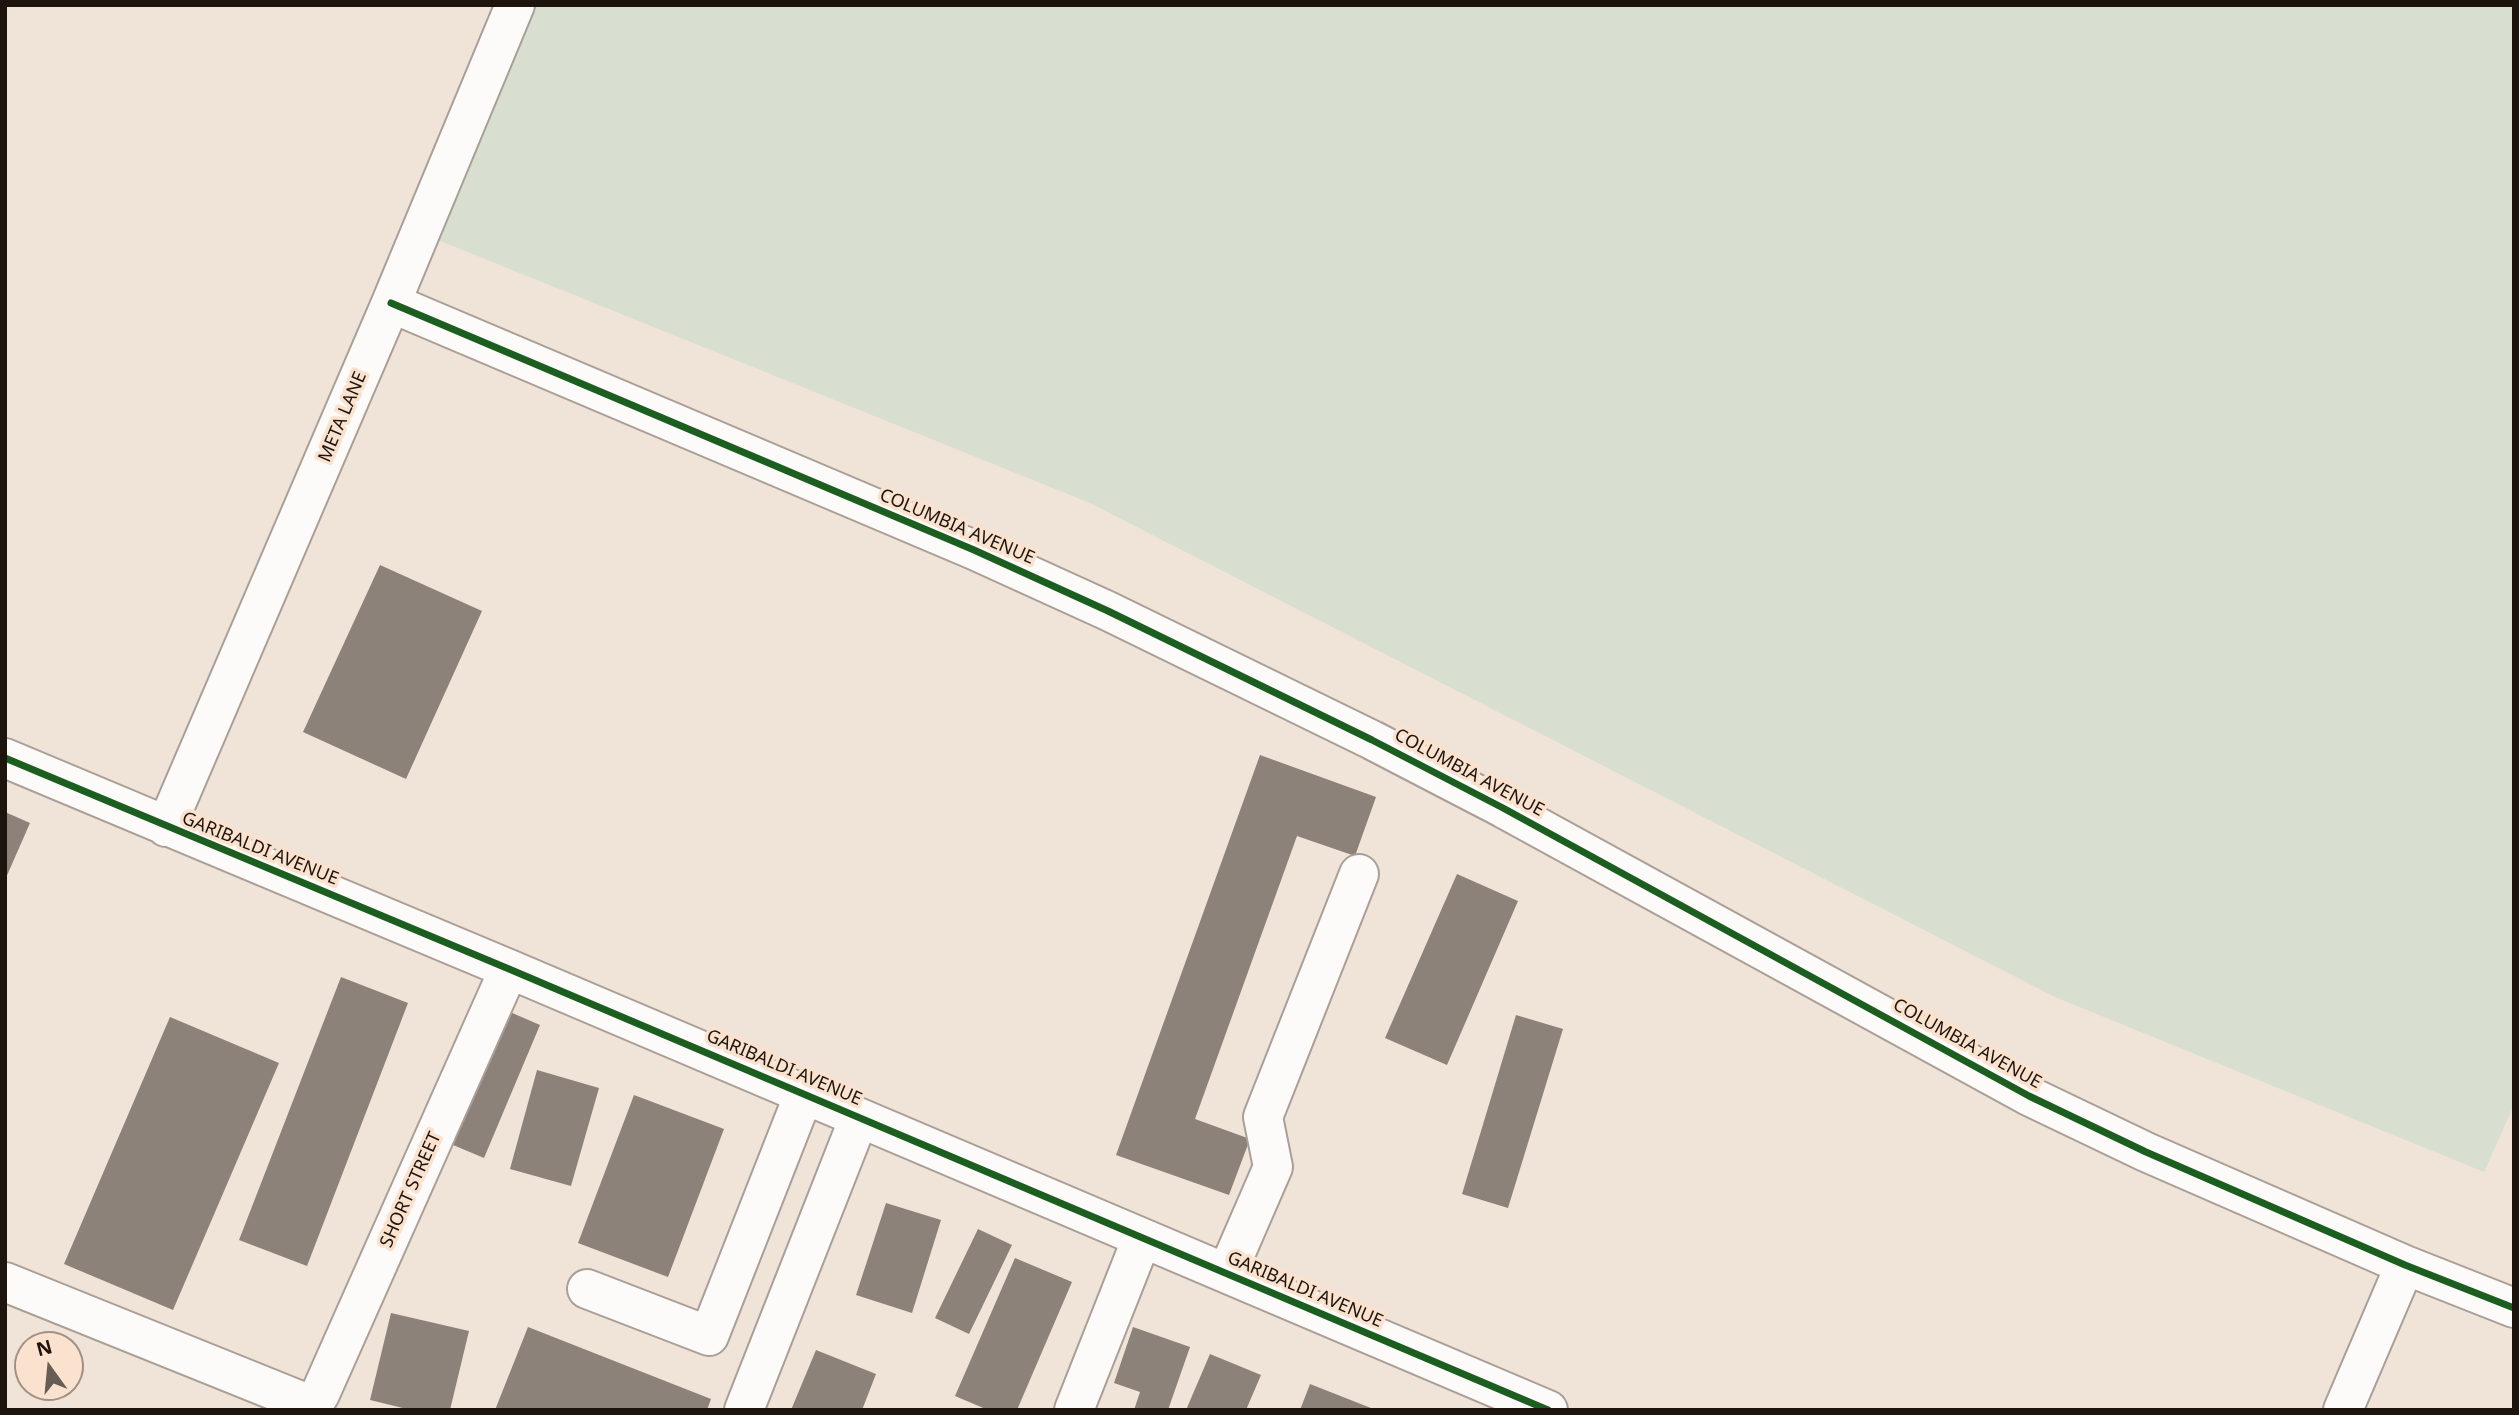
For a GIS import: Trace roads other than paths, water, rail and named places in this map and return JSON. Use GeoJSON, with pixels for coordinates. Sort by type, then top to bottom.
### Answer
{"type":"FeatureCollection","features":[{"type":"Feature","properties":{"kind":"street","name":"META LANE"},"geometry":{"type":"LineString","coordinates":[[166,827],[391,303],[515,5]]}},
{"type":"Feature","properties":{"kind":"street","name":"COLUMBIA AVENUE"},"geometry":{"type":"LineString","coordinates":[[391,303],[974,550],[1108,611],[1503,807],[2029,1097],[2146,1152],[2405,1265],[2514,1308]]}},
{"type":"Feature","properties":{"kind":"street","name":"GARIBALDI AVENUE"},"geometry":{"type":"LineString","coordinates":[[5,758],[1227,1273],[1476,1396],[1548,1410]]}},
{"type":"Feature","properties":{"kind":"street"},"geometry":{"type":"LineString","coordinates":[[1227,1273],[1273,1167],[1263,1117],[1359,874]]}},
{"type":"Feature","properties":{"kind":"street","name":"SHORT STREET"},"geometry":{"type":"LineString","coordinates":[[312,1408],[509,969]]}},
{"type":"Feature","properties":{"kind":"street"},"geometry":{"type":"LineString","coordinates":[[587,1289],[709,1336],[804,1094]]}},
{"type":"Feature","properties":{"kind":"street"},"geometry":{"type":"LineString","coordinates":[[744,1410],[859,1118]]}},
{"type":"Feature","properties":{"kind":"street"},"geometry":{"type":"LineString","coordinates":[[1074,1410],[1142,1238]]}},
{"type":"Feature","properties":{"kind":"street"},"geometry":{"type":"LineString","coordinates":[[2343,1410],[2405,1265]]}},
{"type":"Feature","properties":{"kind":"street"},"geometry":{"type":"LineString","coordinates":[[5,1282],[312,1408]]}}]}
